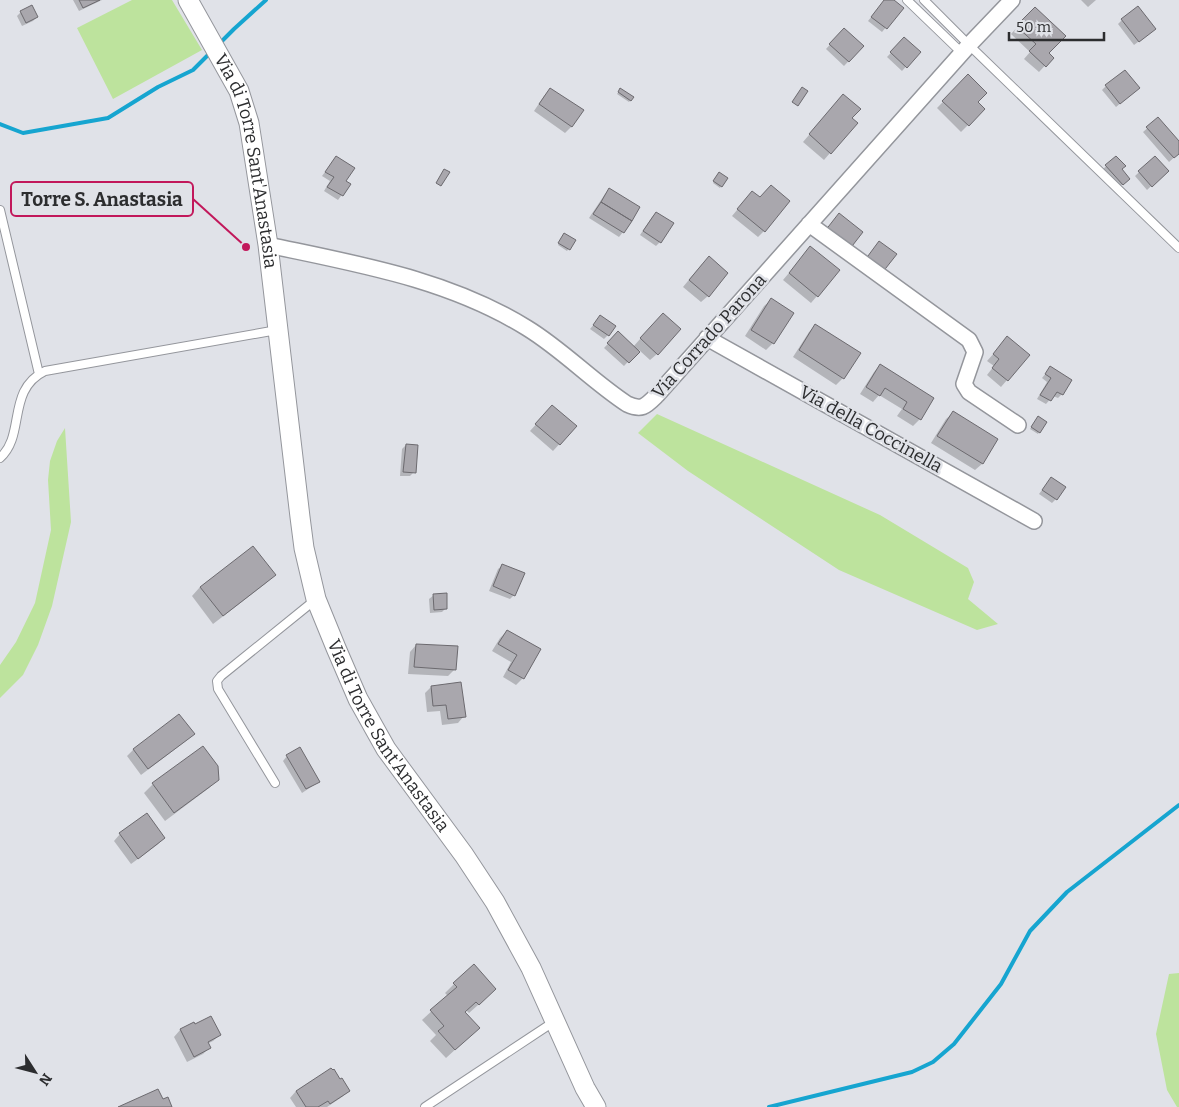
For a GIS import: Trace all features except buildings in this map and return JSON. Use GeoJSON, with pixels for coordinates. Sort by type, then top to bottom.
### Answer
{"type":"FeatureCollection","features":[{"type":"Feature","properties":{"kind":"street","name":"Via di Torre Sant'Anastasia"},"geometry":{"type":"LineString","coordinates":[[188,0],[239,91],[248,123],[268,245],[304,548],[316,599],[358,699],[386,749],[464,855],[495,902],[531,968],[585,1088],[596,1107]]}},
{"type":"Feature","properties":{"kind":"street","name":"Via Corrado Parona"},"geometry":{"type":"LineString","coordinates":[[268,245],[382,270],[434,285],[479,302],[529,329],[562,352],[622,401],[636,408],[644,406],[657,395],[1012,0]]}},
{"type":"Feature","properties":{"kind":"street"},"geometry":{"type":"LineString","coordinates":[[809,224],[970,340],[975,352],[964,384],[969,392],[1018,425]]}},
{"type":"Feature","properties":{"kind":"street","name":"Via della Coccinella"},"geometry":{"type":"LineString","coordinates":[[707,338],[1034,521]]}},
{"type":"Feature","properties":{"kind":"lane"},"geometry":{"type":"LineString","coordinates":[[907,0],[966,49],[1179,248]]}},
{"type":"Feature","properties":{"kind":"lane"},"geometry":{"type":"LineString","coordinates":[[924,0],[966,49]]}},
{"type":"Feature","properties":{"kind":"lane"},"geometry":{"type":"LineString","coordinates":[[0,210],[39,374]]}},
{"type":"Feature","properties":{"kind":"lane"},"geometry":{"type":"LineString","coordinates":[[0,458],[6,452],[11,442],[20,399],[24,390],[39,374],[51,369],[277,330]]}},
{"type":"Feature","properties":{"kind":"lane"},"geometry":{"type":"LineString","coordinates":[[275,783],[218,689],[217,681],[316,599]]}},
{"type":"Feature","properties":{"kind":"lane"},"geometry":{"type":"LineString","coordinates":[[425,1107],[555,1020]]}},
{"type":"Feature","properties":{"kind":"green space"},"geometry":{"type":"Polygon","coordinates":[[[132,0],[172,0],[202,50],[113,99],[77,28],[132,0]]]}},
{"type":"Feature","properties":{"kind":"green space"},"geometry":{"type":"Polygon","coordinates":[[[657,414],[880,515],[968,568],[974,582],[968,599],[998,624],[977,630],[839,570],[688,471],[638,433],[657,414]]]}},
{"type":"Feature","properties":{"kind":"green space"},"geometry":{"type":"Polygon","coordinates":[[[65,428],[71,522],[52,606],[38,645],[23,675],[0,698],[0,665],[16,642],[35,603],[51,530],[48,480],[50,461],[57,441],[65,428]]]}},
{"type":"Feature","properties":{"kind":"green space"},"geometry":{"type":"Polygon","coordinates":[[[1179,973],[1179,1107],[1177,1107],[1167,1090],[1156,1034],[1169,974],[1179,973]]]}},
{"type":"Feature","properties":{"kind":"waterway"},"geometry":{"type":"LineString","coordinates":[[218,45],[266,0]]}},
{"type":"Feature","properties":{"kind":"waterway"},"geometry":{"type":"LineString","coordinates":[[0,124],[23,133],[108,118],[158,87],[193,70],[212,51]]}},
{"type":"Feature","properties":{"kind":"waterway"},"geometry":{"type":"LineString","coordinates":[[769,1107],[912,1072],[933,1062],[954,1044],[1001,984],[1030,931],[1067,892],[1179,805]]}},
{"type":"Feature","properties":{"kind":"place","name":"Torre S. Anastasia"},"geometry":{"type":"Point","coordinates":[246,247]}}]}
